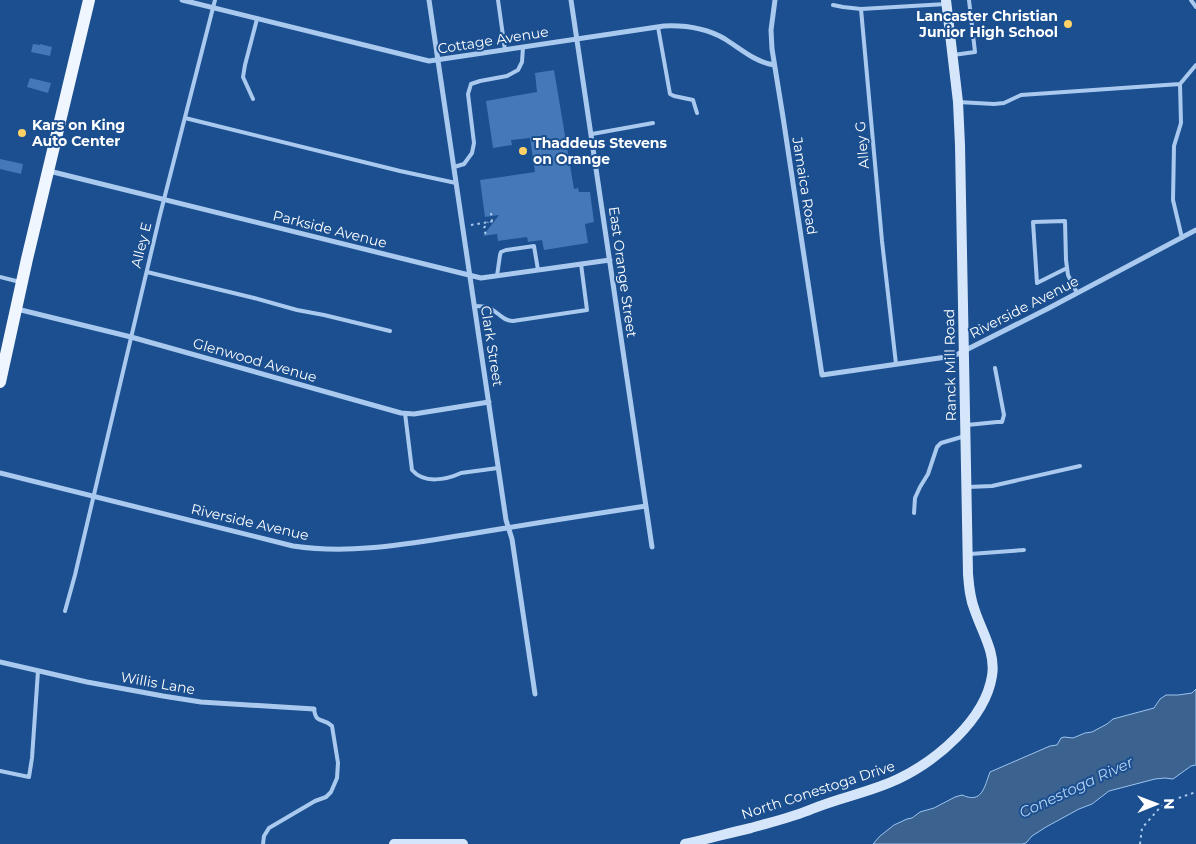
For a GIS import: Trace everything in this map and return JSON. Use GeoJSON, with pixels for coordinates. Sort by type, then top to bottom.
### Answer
{"type":"FeatureCollection","features":[{"type":"Feature","properties":{"kind":"main road"},"geometry":{"type":"LineString","coordinates":[[0,382],[89,0]]}},
{"type":"Feature","properties":{"kind":"street","name":"Cottage Avenue"},"geometry":{"type":"LineString","coordinates":[[182,0],[426,61],[680,25],[703,30],[726,40],[751,57],[774,65]]}},
{"type":"Feature","properties":{"kind":"street","name":"Clark Street"},"geometry":{"type":"LineString","coordinates":[[429,0],[498,468],[506,520],[512,539],[535,694]]}},
{"type":"Feature","properties":{"kind":"street","name":"East Orange Street"},"geometry":{"type":"LineString","coordinates":[[571,0],[652,547]]}},
{"type":"Feature","properties":{"kind":"street","name":"Jamaica Road"},"geometry":{"type":"LineString","coordinates":[[776,0],[771,30],[774,65],[822,374]]}},
{"type":"Feature","properties":{"kind":"street","name":"Ranck Mill Road"},"geometry":{"type":"LineString","coordinates":[[946,2],[958,102],[960,146],[964,425],[969,588],[972,604],[991,650],[993,664],[990,688],[971,720]]}},
{"type":"Feature","properties":{"kind":"street","name":"Parkside Avenue"},"geometry":{"type":"LineString","coordinates":[[48,170],[481,278],[610,260]]}},
{"type":"Feature","properties":{"kind":"street","name":"Riverside Avenue"},"geometry":{"type":"LineString","coordinates":[[822,374],[953,356],[1196,230]]}},
{"type":"Feature","properties":{"kind":"street","name":"Glenwood Avenue"},"geometry":{"type":"LineString","coordinates":[[16,309],[131,337],[405,413],[414,414],[488,402]]}},
{"type":"Feature","properties":{"kind":"street","name":"Riverside Avenue"},"geometry":{"type":"LineString","coordinates":[[0,473],[293,546],[314,549],[363,549],[646,506]]}},
{"type":"Feature","properties":{"kind":"street","name":"Willis Lane"},"geometry":{"type":"LineString","coordinates":[[0,662],[163,696],[201,702],[314,709]]}},
{"type":"Feature","properties":{"kind":"street","name":"North Conestoga Drive"},"geometry":{"type":"LineString","coordinates":[[685,844],[782,819],[874,789],[898,779],[926,763],[948,745],[971,720]]}},
{"type":"Feature","properties":{"kind":"street"},"geometry":{"type":"LineString","coordinates":[[394,844],[463,844]]}},
{"type":"Feature","properties":{"kind":"lane","name":"Alley E"},"geometry":{"type":"LineString","coordinates":[[65,611],[215,0]]}},
{"type":"Feature","properties":{"kind":"lane"},"geometry":{"type":"LineString","coordinates":[[498,0],[505,50]]}},
{"type":"Feature","properties":{"kind":"lane"},"geometry":{"type":"LineString","coordinates":[[952,55],[976,52],[969,0]]}},
{"type":"Feature","properties":{"kind":"lane"},"geometry":{"type":"LineString","coordinates":[[1191,0],[1196,8]]}},
{"type":"Feature","properties":{"kind":"lane"},"geometry":{"type":"LineString","coordinates":[[834,5],[861,9],[946,2]]}},
{"type":"Feature","properties":{"kind":"lane","name":"Alley G"},"geometry":{"type":"LineString","coordinates":[[861,9],[882,241],[896,364]]}},
{"type":"Feature","properties":{"kind":"lane"},"geometry":{"type":"LineString","coordinates":[[253,99],[243,77],[258,19]]}},
{"type":"Feature","properties":{"kind":"lane"},"geometry":{"type":"LineString","coordinates":[[658,27],[670,94],[693,100],[696,113]]}},
{"type":"Feature","properties":{"kind":"lane"},"geometry":{"type":"LineString","coordinates":[[454,167],[464,164],[472,153],[474,143],[468,94],[471,84],[507,76],[518,70],[522,62],[523,47]]}},
{"type":"Feature","properties":{"kind":"lane"},"geometry":{"type":"LineString","coordinates":[[1182,238],[1173,200],[1174,146],[1181,123],[1180,84],[1196,65]]}},
{"type":"Feature","properties":{"kind":"lane"},"geometry":{"type":"LineString","coordinates":[[958,102],[994,104],[1004,103],[1021,95],[1180,84]]}},
{"type":"Feature","properties":{"kind":"lane"},"geometry":{"type":"LineString","coordinates":[[185,118],[400,171],[456,182]]}},
{"type":"Feature","properties":{"kind":"lane"},"geometry":{"type":"LineString","coordinates":[[592,134],[653,123]]}},
{"type":"Feature","properties":{"kind":"lane"},"geometry":{"type":"LineString","coordinates":[[1067,268],[1037,283],[1034,222],[1065,221],[1068,275],[1077,293]]}},
{"type":"Feature","properties":{"kind":"lane"},"geometry":{"type":"LineString","coordinates":[[497,276],[501,252],[506,250],[534,246],[538,270]]}},
{"type":"Feature","properties":{"kind":"lane"},"geometry":{"type":"LineString","coordinates":[[474,306],[491,309],[506,321],[588,310],[581,264]]}},
{"type":"Feature","properties":{"kind":"lane"},"geometry":{"type":"LineString","coordinates":[[147,272],[296,310],[324,314],[390,331]]}},
{"type":"Feature","properties":{"kind":"lane"},"geometry":{"type":"LineString","coordinates":[[0,277],[22,282]]}},
{"type":"Feature","properties":{"kind":"lane"},"geometry":{"type":"LineString","coordinates":[[964,425],[1002,422],[1004,415],[995,368]]}},
{"type":"Feature","properties":{"kind":"lane"},"geometry":{"type":"LineString","coordinates":[[405,413],[412,470],[417,476],[436,480],[461,473],[498,468]]}},
{"type":"Feature","properties":{"kind":"lane"},"geometry":{"type":"LineString","coordinates":[[914,513],[915,498],[928,474],[937,447],[941,443],[965,436]]}},
{"type":"Feature","properties":{"kind":"lane"},"geometry":{"type":"LineString","coordinates":[[966,487],[992,486],[1080,466]]}},
{"type":"Feature","properties":{"kind":"lane"},"geometry":{"type":"LineString","coordinates":[[968,555],[1024,550]]}},
{"type":"Feature","properties":{"kind":"lane"},"geometry":{"type":"LineString","coordinates":[[0,771],[29,777],[38,671]]}},
{"type":"Feature","properties":{"kind":"lane"},"geometry":{"type":"LineString","coordinates":[[263,844],[264,836],[269,828],[332,792],[337,778],[338,763],[332,726],[330,723],[318,719],[315,716],[314,709]]}},
{"type":"Feature","properties":{"kind":"path"},"geometry":{"type":"LineString","coordinates":[[477,224],[494,221],[491,213]]}},
{"type":"Feature","properties":{"kind":"path"},"geometry":{"type":"LineString","coordinates":[[486,234],[484,228],[488,222]]}},
{"type":"Feature","properties":{"kind":"path"},"geometry":{"type":"LineString","coordinates":[[1140,844],[1142,828],[1164,803],[1196,792]]}},
{"type":"Feature","properties":{"kind":"water","name":"Conestoga River"},"geometry":{"type":"Polygon","coordinates":[[[1196,689],[1196,765],[1191,766],[1173,779],[1155,779],[1109,791],[1092,804],[1046,827],[1022,844],[873,844],[894,825],[912,818],[920,812],[934,808],[962,795],[969,797],[978,796],[984,789],[990,772],[1050,746],[1057,745],[1061,738],[1073,738],[1092,732],[1113,719],[1154,708],[1160,699],[1166,695],[1192,693],[1196,689]]]}},
{"type":"Feature","properties":{"kind":"building"},"geometry":{"type":"Polygon","coordinates":[[[33,44],[52,47],[50,56],[31,52],[33,44]]]}},
{"type":"Feature","properties":{"kind":"building","name":"Thaddeus Stevens on Orange"},"geometry":{"type":"Polygon","coordinates":[[[554,70],[574,189],[578,188],[579,192],[590,192],[594,222],[585,224],[588,243],[544,250],[542,240],[528,242],[527,237],[498,241],[497,234],[483,236],[499,215],[485,217],[480,180],[535,172],[530,138],[511,140],[512,145],[493,148],[486,101],[537,92],[535,73],[554,70]]]}},
{"type":"Feature","properties":{"kind":"building"},"geometry":{"type":"Polygon","coordinates":[[[30,78],[51,83],[48,93],[27,87],[30,78]]]}},
{"type":"Feature","properties":{"kind":"building"},"geometry":{"type":"Polygon","coordinates":[[[0,159],[23,164],[21,174],[0,169],[0,159]]]}},
{"type":"Feature","properties":{"kind":"place","name":"Lancaster Christian Junior High School"},"geometry":{"type":"Point","coordinates":[1068,24]}},
{"type":"Feature","properties":{"kind":"place","name":"Kars on King Auto Center"},"geometry":{"type":"Point","coordinates":[22,133]}},
{"type":"Feature","properties":{"kind":"place","name":"Thaddeus Stevens on Orange"},"geometry":{"type":"Point","coordinates":[523,151]}}]}
